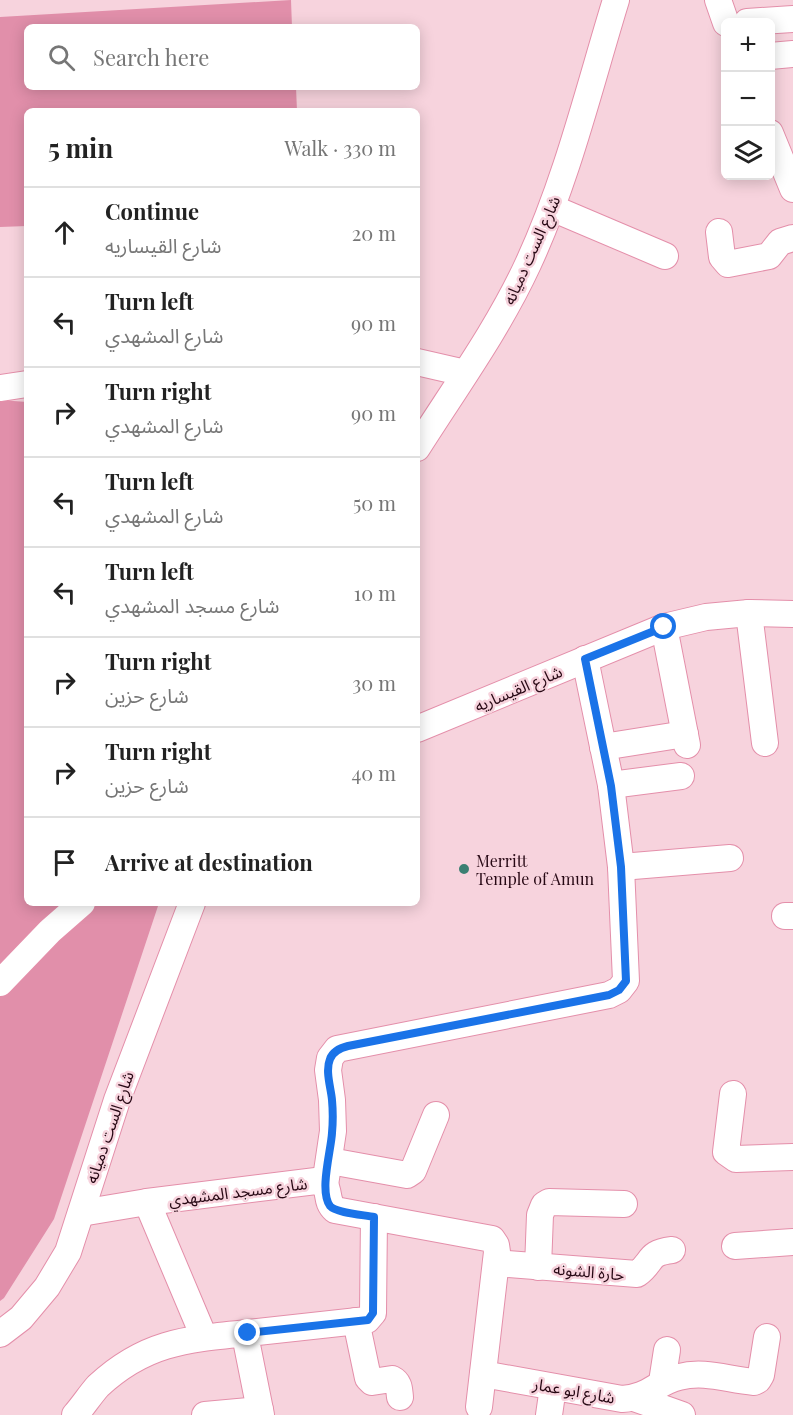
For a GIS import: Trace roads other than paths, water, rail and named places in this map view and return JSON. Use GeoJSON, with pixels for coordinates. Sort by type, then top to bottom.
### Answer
{"type":"FeatureCollection","features":[{"type":"Feature","properties":{"kind":"street","name":"شارع الست دميانه"},"geometry":{"type":"LineString","coordinates":[[420,443],[499,321],[527,265],[552,208],[616,0]]}},
{"type":"Feature","properties":{"kind":"street"},"geometry":{"type":"LineString","coordinates":[[718,0],[724,18]]}},
{"type":"Feature","properties":{"kind":"street"},"geometry":{"type":"LineString","coordinates":[[775,20],[793,19]]}},
{"type":"Feature","properties":{"kind":"street"},"geometry":{"type":"LineString","coordinates":[[775,56],[793,54]]}},
{"type":"Feature","properties":{"kind":"street"},"geometry":{"type":"LineString","coordinates":[[775,144],[793,189]]}},
{"type":"Feature","properties":{"kind":"street"},"geometry":{"type":"LineString","coordinates":[[552,208],[665,256]]}},
{"type":"Feature","properties":{"kind":"street"},"geometry":{"type":"LineString","coordinates":[[718,232],[722,257],[728,264],[769,256],[780,242],[793,238]]}},
{"type":"Feature","properties":{"kind":"street"},"geometry":{"type":"LineString","coordinates":[[420,363],[465,373]]}},
{"type":"Feature","properties":{"kind":"street"},"geometry":{"type":"LineString","coordinates":[[1,388],[24,384]]}},
{"type":"Feature","properties":{"kind":"street"},"geometry":{"type":"LineString","coordinates":[[749,613],[765,743]]}},
{"type":"Feature","properties":{"kind":"street","name":"شارع القيساريه"},"geometry":{"type":"LineString","coordinates":[[420,728],[664,627],[706,618],[749,613],[793,614]]}},
{"type":"Feature","properties":{"kind":"street"},"geometry":{"type":"LineString","coordinates":[[603,747],[686,739],[664,627]]}},
{"type":"Feature","properties":{"kind":"street"},"geometry":{"type":"LineString","coordinates":[[436,1115],[413,1171],[407,1175],[327,1173],[333,1131],[328,1070],[330,1058],[337,1049],[609,995],[619,990],[626,981],[621,867],[611,786],[585,659]]}},
{"type":"Feature","properties":{"kind":"street"},"geometry":{"type":"LineString","coordinates":[[611,786],[681,776]]}},
{"type":"Feature","properties":{"kind":"street"},"geometry":{"type":"LineString","coordinates":[[621,867],[730,858]]}},
{"type":"Feature","properties":{"kind":"street"},"geometry":{"type":"LineString","coordinates":[[0,983],[50,931],[79,906]]}},
{"type":"Feature","properties":{"kind":"street","name":"شارع الست دميانه"},"geometry":{"type":"LineString","coordinates":[[0,1334],[21,1318],[47,1287],[68,1252],[117,1100],[191,906]]}},
{"type":"Feature","properties":{"kind":"street"},"geometry":{"type":"LineString","coordinates":[[734,1094],[726,1152],[728,1156],[736,1159],[792,1150]]}},
{"type":"Feature","properties":{"kind":"street","name":"شارع مسجد المشهدي"},"geometry":{"type":"LineString","coordinates":[[81,1213],[147,1202],[316,1181],[327,1173]]}},
{"type":"Feature","properties":{"kind":"street","name":"شارع مسجد المشهدي"},"geometry":{"type":"LineString","coordinates":[[327,1173],[327,1199],[335,1210],[492,1239],[496,1245],[496,1263],[479,1407]]}},
{"type":"Feature","properties":{"kind":"street"},"geometry":{"type":"LineString","coordinates":[[147,1202],[204,1337]]}},
{"type":"Feature","properties":{"kind":"street"},"geometry":{"type":"LineString","coordinates":[[538,1267],[540,1210],[544,1205],[549,1202],[624,1204]]}},
{"type":"Feature","properties":{"kind":"street"},"geometry":{"type":"LineString","coordinates":[[357,1324],[368,1320],[373,1313],[374,1217]]}},
{"type":"Feature","properties":{"kind":"street"},"geometry":{"type":"LineString","coordinates":[[735,1245],[793,1242]]}},
{"type":"Feature","properties":{"kind":"street","name":"حارة الشونه"},"geometry":{"type":"LineString","coordinates":[[496,1263],[637,1274],[659,1251],[672,1250]]}},
{"type":"Feature","properties":{"kind":"street"},"geometry":{"type":"LineString","coordinates":[[357,1324],[368,1378],[372,1382],[395,1380],[399,1386],[400,1397]]}},
{"type":"Feature","properties":{"kind":"street"},"geometry":{"type":"LineString","coordinates":[[75,1415],[97,1388],[128,1362],[145,1352],[174,1342],[204,1337],[357,1324],[387,1329]]}},
{"type":"Feature","properties":{"kind":"street"},"geometry":{"type":"LineString","coordinates":[[206,1415],[261,1413],[246,1340],[248,1333]]}},
{"type":"Feature","properties":{"kind":"street","name":"شارع ابو عمار"},"geometry":{"type":"LineString","coordinates":[[483,1374],[622,1399],[634,1398],[654,1390],[662,1382],[697,1374],[714,1374],[754,1382],[760,1375],[767,1337]]}},
{"type":"Feature","properties":{"kind":"street"},"geometry":{"type":"LineString","coordinates":[[662,1382],[667,1350]]}},
{"type":"Feature","properties":{"kind":"street"},"geometry":{"type":"LineString","coordinates":[[549,1415],[554,1387]]}},
{"type":"Feature","properties":{"kind":"street"},"geometry":{"type":"LineString","coordinates":[[634,1398],[682,1415]]}},
{"type":"Feature","properties":{"kind":"place","name":"Merritt Temple of Amun"},"geometry":{"type":"Point","coordinates":[464,869]}}]}
